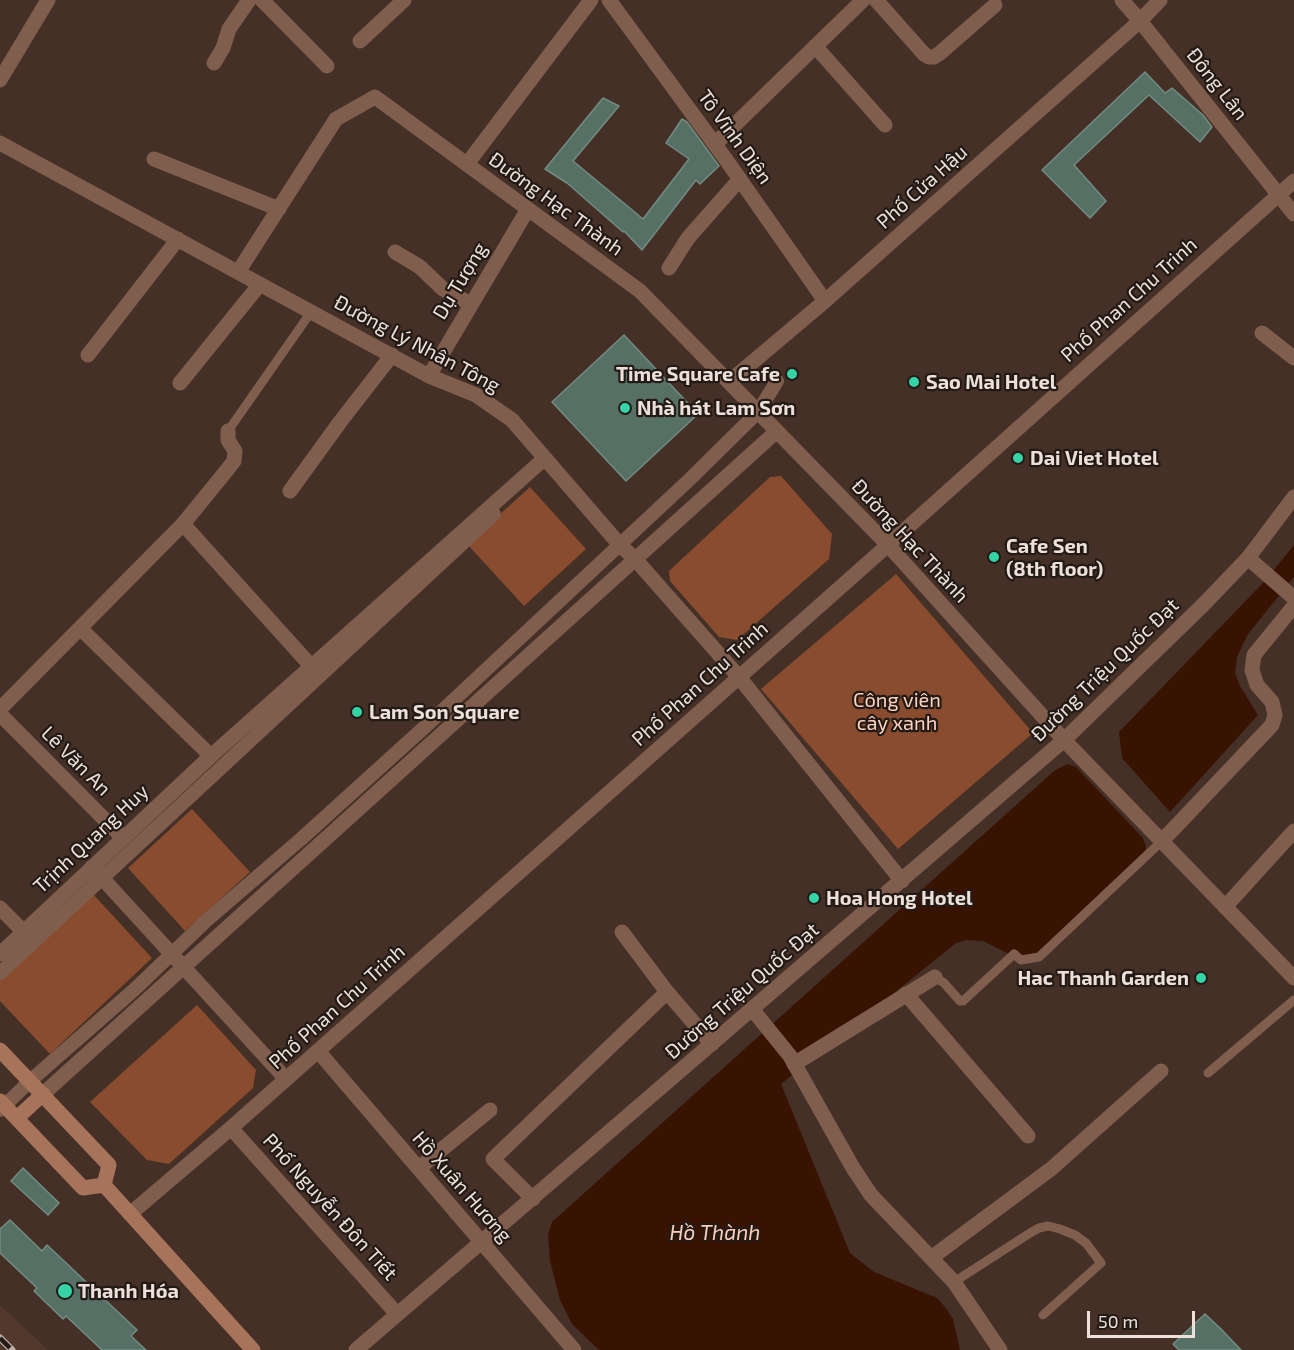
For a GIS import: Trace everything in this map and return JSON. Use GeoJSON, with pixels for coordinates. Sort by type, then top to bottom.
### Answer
{"type":"FeatureCollection","features":[{"type":"Feature","properties":{"kind":"main road"},"geometry":{"type":"LineString","coordinates":[[0,1050],[109,1165],[104,1185]]}},
{"type":"Feature","properties":{"kind":"main road"},"geometry":{"type":"LineString","coordinates":[[17,1118],[43,1094]]}},
{"type":"Feature","properties":{"kind":"main road"},"geometry":{"type":"LineString","coordinates":[[2,1105],[83,1188],[104,1185]]}},
{"type":"Feature","properties":{"kind":"main road"},"geometry":{"type":"LineString","coordinates":[[104,1185],[253,1350]]}},
{"type":"Feature","properties":{"kind":"street"},"geometry":{"type":"LineString","coordinates":[[1,74],[48,0]]}},
{"type":"Feature","properties":{"kind":"street"},"geometry":{"type":"LineString","coordinates":[[214,63],[223,48],[229,29],[249,0]]}},
{"type":"Feature","properties":{"kind":"street"},"geometry":{"type":"LineString","coordinates":[[262,0],[327,66]]}},
{"type":"Feature","properties":{"kind":"street"},"geometry":{"type":"LineString","coordinates":[[360,41],[404,0]]}},
{"type":"Feature","properties":{"kind":"street"},"geometry":{"type":"LineString","coordinates":[[467,164],[591,0]]}},
{"type":"Feature","properties":{"kind":"street","name":"Tô Vĩnh Diện"},"geometry":{"type":"LineString","coordinates":[[609,0],[740,179],[825,301]]}},
{"type":"Feature","properties":{"kind":"street"},"geometry":{"type":"LineString","coordinates":[[714,144],[863,0]]}},
{"type":"Feature","properties":{"kind":"street"},"geometry":{"type":"LineString","coordinates":[[876,0],[929,57],[940,53],[995,4]]}},
{"type":"Feature","properties":{"kind":"street","name":"Đông Lân"},"geometry":{"type":"LineString","coordinates":[[1122,0],[1294,214]]}},
{"type":"Feature","properties":{"kind":"street","name":"Phố Cửa Hậu"},"geometry":{"type":"LineString","coordinates":[[729,382],[825,301],[1140,21],[1160,0]]}},
{"type":"Feature","properties":{"kind":"street"},"geometry":{"type":"LineString","coordinates":[[815,46],[885,125]]}},
{"type":"Feature","properties":{"kind":"street","name":"Đường Hạc Thành"},"geometry":{"type":"LineString","coordinates":[[279,209],[336,119],[375,97],[640,291],[888,545],[1065,740],[1294,978]]}},
{"type":"Feature","properties":{"kind":"street","name":"Đường Lý Nhân Tông"},"geometry":{"type":"LineString","coordinates":[[0,143],[429,375],[476,395],[512,420],[550,459],[619,544],[635,559],[739,677],[902,880]]}},
{"type":"Feature","properties":{"kind":"street"},"geometry":{"type":"LineString","coordinates":[[154,159],[279,209],[238,272]]}},
{"type":"Feature","properties":{"kind":"street"},"geometry":{"type":"LineString","coordinates":[[669,268],[688,238],[740,179]]}},
{"type":"Feature","properties":{"kind":"street","name":"Phố Phan Chu Trinh"},"geometry":{"type":"LineString","coordinates":[[130,1214],[318,1051],[1294,181]]}},
{"type":"Feature","properties":{"kind":"street","name":"Dụ Tượng"},"geometry":{"type":"LineString","coordinates":[[429,375],[528,209]]}},
{"type":"Feature","properties":{"kind":"street"},"geometry":{"type":"LineString","coordinates":[[88,356],[178,239]]}},
{"type":"Feature","properties":{"kind":"street"},"geometry":{"type":"LineString","coordinates":[[395,252],[420,267],[443,289],[471,304]]}},
{"type":"Feature","properties":{"kind":"street"},"geometry":{"type":"LineString","coordinates":[[180,382],[260,284]]}},
{"type":"Feature","properties":{"kind":"street"},"geometry":{"type":"LineString","coordinates":[[1262,333],[1294,358]]}},
{"type":"Feature","properties":{"kind":"street"},"geometry":{"type":"LineString","coordinates":[[290,491],[392,355]]}},
{"type":"Feature","properties":{"kind":"street"},"geometry":{"type":"LineString","coordinates":[[2,1105],[135,989],[171,953],[428,724],[758,412],[777,381]]}},
{"type":"Feature","properties":{"kind":"street"},"geometry":{"type":"LineString","coordinates":[[0,709],[183,524],[234,460],[235,451],[228,440],[228,431]]}},
{"type":"Feature","properties":{"kind":"street"},"geometry":{"type":"LineString","coordinates":[[43,1094],[777,431]]}},
{"type":"Feature","properties":{"kind":"street"},"geometry":{"type":"LineString","coordinates":[[0,973],[97,872],[550,459]]}},
{"type":"Feature","properties":{"kind":"street","name":"Trịnh Quang Huy"},"geometry":{"type":"LineString","coordinates":[[0,954],[23,931],[97,872],[123,838],[311,666],[550,459]]}},
{"type":"Feature","properties":{"kind":"street","name":"Đường Triệu Quốc Đạt"},"geometry":{"type":"LineString","coordinates":[[356,1350],[712,1044],[757,1015],[902,880],[1065,740],[1248,558],[1294,497]]}},
{"type":"Feature","properties":{"kind":"street"},"geometry":{"type":"LineString","coordinates":[[183,524],[311,666]]}},
{"type":"Feature","properties":{"kind":"street"},"geometry":{"type":"LineString","coordinates":[[1248,558],[1294,598]]}},
{"type":"Feature","properties":{"kind":"street"},"geometry":{"type":"LineString","coordinates":[[1162,841],[1272,725],[1275,715],[1272,702],[1257,685],[1252,670],[1254,655],[1294,606]]}},
{"type":"Feature","properties":{"kind":"street"},"geometry":{"type":"LineString","coordinates":[[80,628],[211,756]]}},
{"type":"Feature","properties":{"kind":"street","name":"Lê Văn An"},"geometry":{"type":"LineString","coordinates":[[0,714],[123,838]]}},
{"type":"Feature","properties":{"kind":"street"},"geometry":{"type":"LineString","coordinates":[[1225,907],[1294,831]]}},
{"type":"Feature","properties":{"kind":"street"},"geometry":{"type":"LineString","coordinates":[[97,872],[286,1079]]}},
{"type":"Feature","properties":{"kind":"street"},"geometry":{"type":"LineString","coordinates":[[0,908],[23,931]]}},
{"type":"Feature","properties":{"kind":"street"},"geometry":{"type":"LineString","coordinates":[[622,932],[667,992],[712,1044]]}},
{"type":"Feature","properties":{"kind":"street"},"geometry":{"type":"LineString","coordinates":[[792,1060],[935,977]]}},
{"type":"Feature","properties":{"kind":"street"},"geometry":{"type":"LineString","coordinates":[[533,1199],[494,1159],[667,992]]}},
{"type":"Feature","properties":{"kind":"street"},"geometry":{"type":"LineString","coordinates":[[906,994],[1028,1136]]}},
{"type":"Feature","properties":{"kind":"street"},"geometry":{"type":"LineString","coordinates":[[757,1015],[792,1060],[853,1168],[871,1195],[954,1282],[999,1350]]}},
{"type":"Feature","properties":{"kind":"street","name":"Hồ Xuân Hương"},"geometry":{"type":"LineString","coordinates":[[318,1051],[574,1350]]}},
{"type":"Feature","properties":{"kind":"street"},"geometry":{"type":"LineString","coordinates":[[931,1258],[1051,1169],[1161,1071]]}},
{"type":"Feature","properties":{"kind":"street"},"geometry":{"type":"LineString","coordinates":[[419,1168],[490,1110]]}},
{"type":"Feature","properties":{"kind":"street","name":"Phố Nguyễn Đôn Tiết"},"geometry":{"type":"LineString","coordinates":[[231,1128],[398,1314]]}},
{"type":"Feature","properties":{"kind":"lane"},"geometry":{"type":"LineString","coordinates":[[228,431],[311,312]]}},
{"type":"Feature","properties":{"kind":"lane"},"geometry":{"type":"LineString","coordinates":[[935,977],[944,983],[960,1001],[963,1001],[1014,954],[1021,960],[1039,957],[1162,841]]}},
{"type":"Feature","properties":{"kind":"lane"},"geometry":{"type":"LineString","coordinates":[[1208,1073],[1294,1000]]}},
{"type":"Feature","properties":{"kind":"lane"},"geometry":{"type":"LineString","coordinates":[[954,1282],[1040,1228],[1048,1226],[1060,1229],[1075,1235],[1086,1243],[1101,1263],[1043,1316]]}},
{"type":"Feature","properties":{"kind":"shaded area"},"geometry":{"type":"Polygon","coordinates":[[[0,1305],[48,1350],[0,1350],[0,1305]]]}},
{"type":"Feature","properties":{"kind":"green space"},"geometry":{"type":"Polygon","coordinates":[[[781,476],[832,534],[829,559],[737,640],[719,637],[670,581],[669,571],[770,477],[781,476]]]}},
{"type":"Feature","properties":{"kind":"green space"},"geometry":{"type":"Polygon","coordinates":[[[530,487],[586,549],[524,606],[467,544],[530,487]]]}},
{"type":"Feature","properties":{"kind":"green space","name":"Công viên cây xanh"},"geometry":{"type":"Polygon","coordinates":[[[896,574],[1033,733],[898,849],[761,689],[896,574]]]}},
{"type":"Feature","properties":{"kind":"green space"},"geometry":{"type":"Polygon","coordinates":[[[192,809],[250,872],[185,931],[128,868],[192,809]]]}},
{"type":"Feature","properties":{"kind":"green space"},"geometry":{"type":"Polygon","coordinates":[[[92,893],[152,958],[50,1054],[0,1001],[0,979],[92,893]]]}},
{"type":"Feature","properties":{"kind":"green space"},"geometry":{"type":"Polygon","coordinates":[[[197,1005],[256,1070],[253,1088],[169,1164],[147,1160],[90,1102],[197,1005]]]}},
{"type":"Feature","properties":{"kind":"water"},"geometry":{"type":"Polygon","coordinates":[[[1294,545],[1294,577],[1248,634],[1237,657],[1235,673],[1240,686],[1258,715],[1170,812],[1122,758],[1119,732],[1262,584],[1294,545]]]}},
{"type":"Feature","properties":{"kind":"water","name":"Hồ Thành"},"geometry":{"type":"Polygon","coordinates":[[[1067,764],[1076,767],[1142,837],[1146,846],[1144,858],[1040,954],[1023,961],[983,941],[966,940],[956,943],[781,1084],[850,1253],[874,1272],[937,1298],[953,1319],[960,1350],[599,1350],[572,1324],[560,1300],[550,1261],[548,1235],[552,1222],[1054,771],[1067,764]]]}},
{"type":"Feature","properties":{"kind":"building"},"geometry":{"type":"Polygon","coordinates":[[[1145,72],[1165,93],[1172,88],[1203,115],[1212,127],[1200,142],[1149,95],[1074,165],[1106,201],[1090,218],[1042,170],[1145,72]]]}},
{"type":"Feature","properties":{"kind":"building"},"geometry":{"type":"Polygon","coordinates":[[[603,98],[619,106],[573,161],[643,219],[689,159],[666,143],[682,119],[687,122],[719,166],[700,184],[696,180],[642,250],[624,231],[567,183],[545,169],[603,98]]]}},
{"type":"Feature","properties":{"kind":"building","name":"Nhà hát Lam Sơn"},"geometry":{"type":"Polygon","coordinates":[[[624,335],[698,414],[626,481],[552,402],[624,335]]]}},
{"type":"Feature","properties":{"kind":"building"},"geometry":{"type":"Polygon","coordinates":[[[23,1168],[59,1203],[48,1215],[11,1181],[23,1168]]]}},
{"type":"Feature","properties":{"kind":"building"},"geometry":{"type":"Polygon","coordinates":[[[10,1220],[42,1251],[47,1245],[137,1330],[131,1336],[146,1350],[102,1350],[66,1316],[63,1319],[34,1291],[37,1288],[0,1253],[0,1229],[10,1220]]]}},
{"type":"Feature","properties":{"kind":"building"},"geometry":{"type":"Polygon","coordinates":[[[1205,1314],[1241,1350],[1179,1350],[1173,1344],[1205,1314]]]}},
{"type":"Feature","properties":{"kind":"railway"},"geometry":{"type":"LineString","coordinates":[[0,1338],[12,1350]]}},
{"type":"Feature","properties":{"kind":"place","name":"Time Square Cafe"},"geometry":{"type":"Point","coordinates":[792,374]}},
{"type":"Feature","properties":{"kind":"place","name":"Sao Mai Hotel"},"geometry":{"type":"Point","coordinates":[914,382]}},
{"type":"Feature","properties":{"kind":"place","name":"Nhà hát Lam Sơn"},"geometry":{"type":"Point","coordinates":[625,408]}},
{"type":"Feature","properties":{"kind":"place","name":"Dai Viet Hotel"},"geometry":{"type":"Point","coordinates":[1018,458]}},
{"type":"Feature","properties":{"kind":"place","name":"Cafe Sen (8th floor)"},"geometry":{"type":"Point","coordinates":[994,557]}},
{"type":"Feature","properties":{"kind":"place","name":"Lam Son Square"},"geometry":{"type":"Point","coordinates":[357,712]}},
{"type":"Feature","properties":{"kind":"place","name":"Hoa Hong Hotel"},"geometry":{"type":"Point","coordinates":[814,898]}},
{"type":"Feature","properties":{"kind":"place","name":"Hac Thanh Garden"},"geometry":{"type":"Point","coordinates":[1201,978]}},
{"type":"Feature","properties":{"kind":"place","name":"Thanh Hóa"},"geometry":{"type":"Point","coordinates":[65,1291]}}]}
